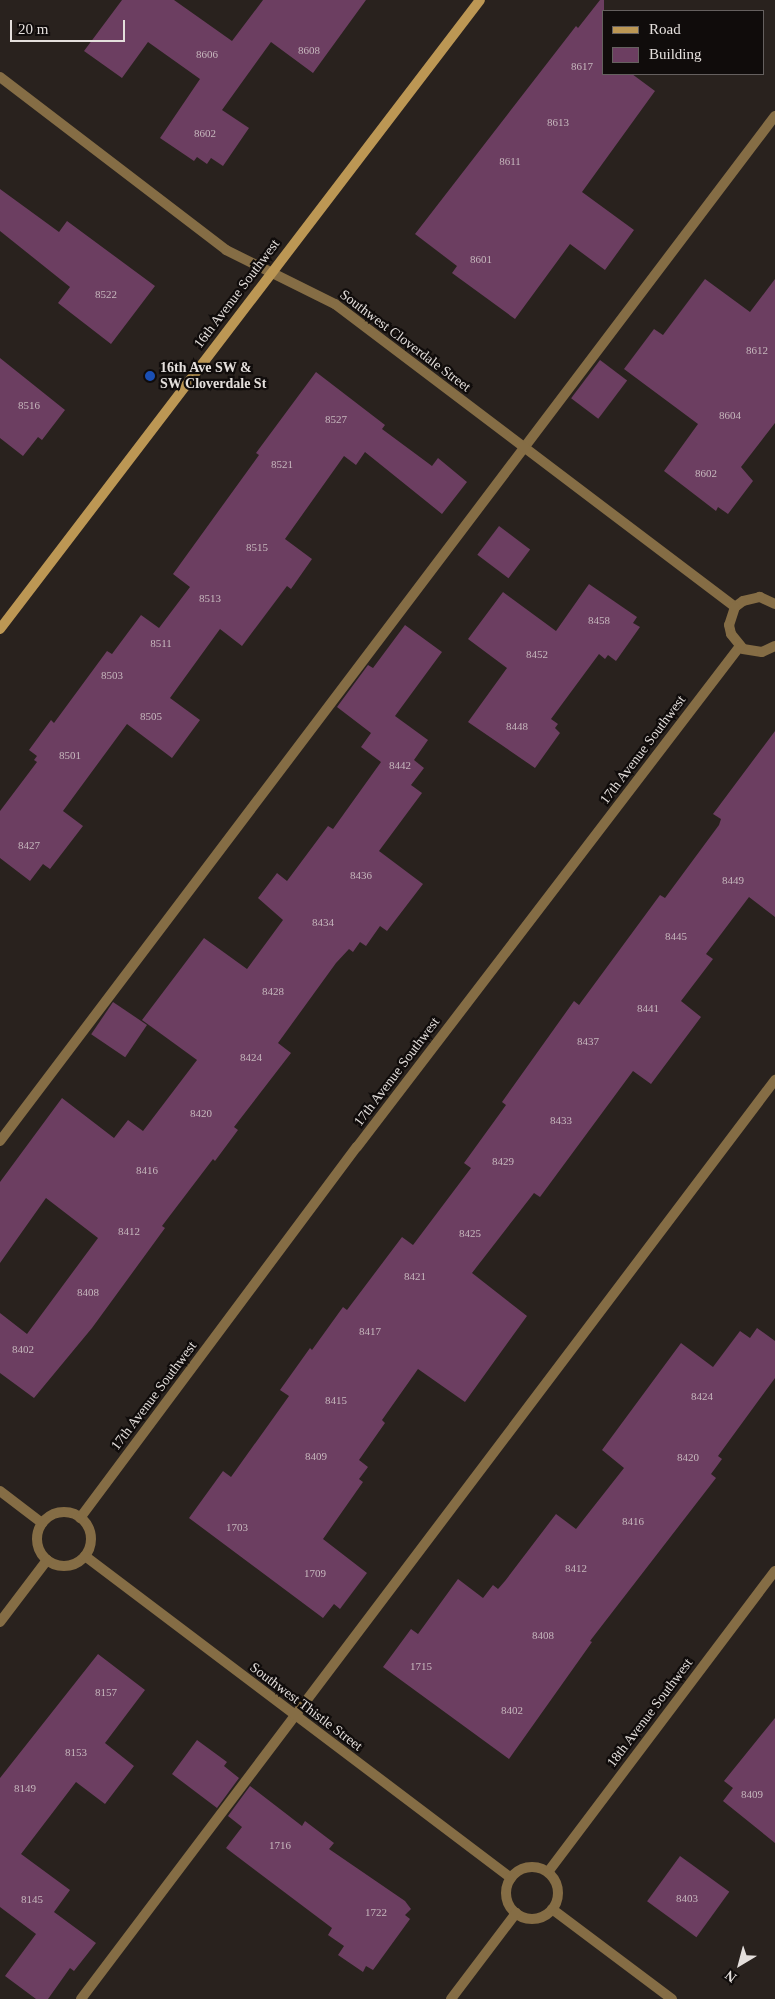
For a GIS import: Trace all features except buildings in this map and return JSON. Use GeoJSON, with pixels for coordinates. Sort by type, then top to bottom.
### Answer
{"type":"FeatureCollection","features":[{"type":"Feature","properties":{"kind":"street","name":"16th Avenue Southwest"},"geometry":{"type":"LineString","coordinates":[[0,630],[480,0]]}},
{"type":"Feature","properties":{"kind":"street","name":"Southwest Cloverdale Street"},"geometry":{"type":"LineString","coordinates":[[0,76],[226,250],[270,274],[335,304],[735,607]]}},
{"type":"Feature","properties":{"kind":"street"},"geometry":{"type":"LineString","coordinates":[[0,1141],[775,116]]}},
{"type":"Feature","properties":{"kind":"street"},"geometry":{"type":"LineString","coordinates":[[774,602],[760,597],[751,597],[735,607],[729,625],[731,634],[740,646],[752,652],[762,652],[775,646]]}},
{"type":"Feature","properties":{"kind":"street","name":"17th Avenue Southwest"},"geometry":{"type":"LineString","coordinates":[[80,1518],[357,1147],[740,646]]}},
{"type":"Feature","properties":{"kind":"street"},"geometry":{"type":"LineString","coordinates":[[81,1999],[297,1718],[775,1080]]}},
{"type":"Feature","properties":{"kind":"street"},"geometry":{"type":"LineString","coordinates":[[0,1491],[42,1523]]}},
{"type":"Feature","properties":{"kind":"street"},"geometry":{"type":"LineString","coordinates":[[60,1513],[80,1518],[89,1528],[91,1537],[85,1556],[66,1566],[47,1560],[38,1547],[37,1538],[42,1523],[60,1513]]}},
{"type":"Feature","properties":{"kind":"street","name":"Southwest Thistle Street"},"geometry":{"type":"LineString","coordinates":[[85,1556],[511,1878]]}},
{"type":"Feature","properties":{"kind":"street"},"geometry":{"type":"LineString","coordinates":[[0,1622],[47,1560]]}},
{"type":"Feature","properties":{"kind":"street","name":"18th Avenue Southwest"},"geometry":{"type":"LineString","coordinates":[[548,1872],[775,1572]]}},
{"type":"Feature","properties":{"kind":"street"},"geometry":{"type":"LineString","coordinates":[[528,1867],[548,1872],[558,1889],[552,1909],[536,1919],[516,1913],[507,1901],[506,1892],[511,1878],[528,1867]]}},
{"type":"Feature","properties":{"kind":"street"},"geometry":{"type":"LineString","coordinates":[[552,1909],[672,1999]]}},
{"type":"Feature","properties":{"kind":"street"},"geometry":{"type":"LineString","coordinates":[[451,1999],[516,1913]]}},
{"type":"Feature","properties":{"kind":"place","name":"16th Ave SW & SW Cloverdale St"},"geometry":{"type":"Point","coordinates":[150,376]}}]}
